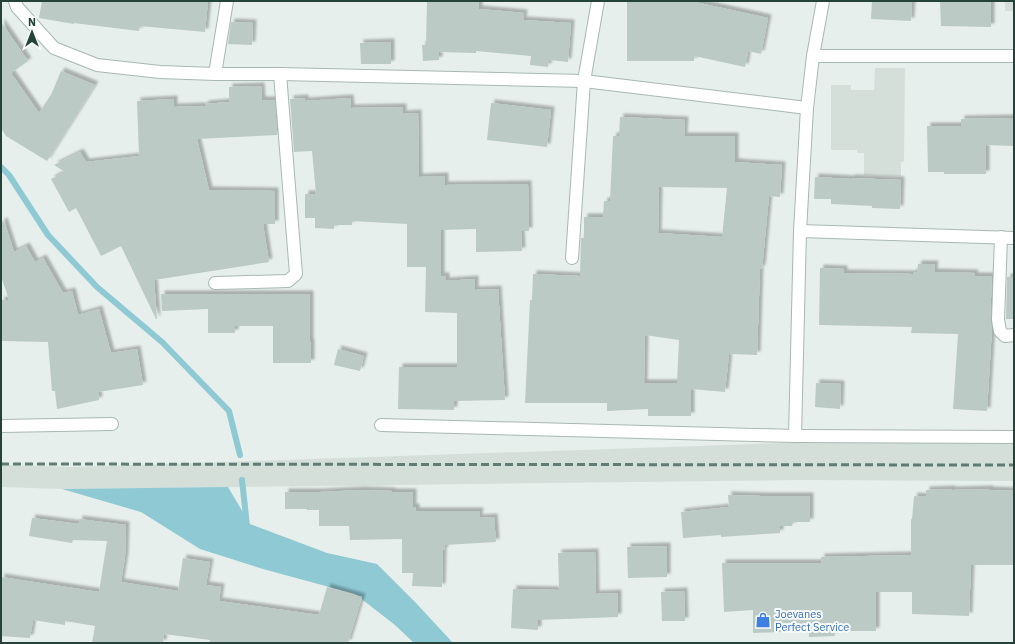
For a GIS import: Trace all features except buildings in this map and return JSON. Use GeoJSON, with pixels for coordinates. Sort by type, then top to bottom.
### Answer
{"type":"FeatureCollection","features":[{"type":"Feature","properties":{"kind":"street"},"geometry":{"type":"LineString","coordinates":[[15,1],[18,7],[54,48],[97,65],[160,72],[215,74],[280,74],[584,81],[808,108]]}},
{"type":"Feature","properties":{"kind":"street"},"geometry":{"type":"LineString","coordinates":[[215,74],[227,1]]}},
{"type":"Feature","properties":{"kind":"street"},"geometry":{"type":"LineString","coordinates":[[572,258],[584,81],[598,1]]}},
{"type":"Feature","properties":{"kind":"street"},"geometry":{"type":"LineString","coordinates":[[795,436],[800,231],[808,108],[813,56],[824,1]]}},
{"type":"Feature","properties":{"kind":"street"},"geometry":{"type":"LineString","coordinates":[[813,56],[1014,56]]}},
{"type":"Feature","properties":{"kind":"street"},"geometry":{"type":"LineString","coordinates":[[215,283],[288,281],[296,274],[280,74]]}},
{"type":"Feature","properties":{"kind":"street"},"geometry":{"type":"LineString","coordinates":[[800,231],[1014,238]]}},
{"type":"Feature","properties":{"kind":"street"},"geometry":{"type":"LineString","coordinates":[[1001,237],[998,320],[1000,331],[1005,336],[1014,335]]}},
{"type":"Feature","properties":{"kind":"street"},"geometry":{"type":"LineString","coordinates":[[1,426],[112,424]]}},
{"type":"Feature","properties":{"kind":"street"},"geometry":{"type":"LineString","coordinates":[[381,425],[795,436],[1014,437]]}},
{"type":"Feature","properties":{"kind":"shaded area"},"geometry":{"type":"Polygon","coordinates":[[[1005,1],[1014,1],[1014,11],[1005,11],[1005,1]]]}},
{"type":"Feature","properties":{"kind":"shaded area"},"geometry":{"type":"Polygon","coordinates":[[[875,68],[905,68],[904,161],[901,162],[901,176],[864,175],[864,153],[857,153],[857,150],[831,150],[831,85],[851,85],[851,90],[874,90],[875,68]]]}},
{"type":"Feature","properties":{"kind":"shaded area"},"geometry":{"type":"Polygon","coordinates":[[[817,442],[1014,443],[1014,481],[803,480],[62,489],[1,487],[1,465],[74,467],[817,442]]]}},
{"type":"Feature","properties":{"kind":"water"},"geometry":{"type":"Polygon","coordinates":[[[228,487],[250,524],[327,553],[377,564],[453,643],[414,643],[395,625],[355,594],[263,569],[200,549],[141,512],[62,489],[228,487]]]}},
{"type":"Feature","properties":{"kind":"waterway"},"geometry":{"type":"LineString","coordinates":[[1,167],[9,175],[48,235],[97,287],[162,342],[229,411],[240,455]]}},
{"type":"Feature","properties":{"kind":"waterway"},"geometry":{"type":"LineString","coordinates":[[242,480],[247,526]]}},
{"type":"Feature","properties":{"kind":"railway"},"geometry":{"type":"LineString","coordinates":[[1,464],[1014,465]]}},
{"type":"Feature","properties":{"kind":"place","name":"Joevanes Perfect Service"},"geometry":{"type":"Point","coordinates":[763,620]}}]}
